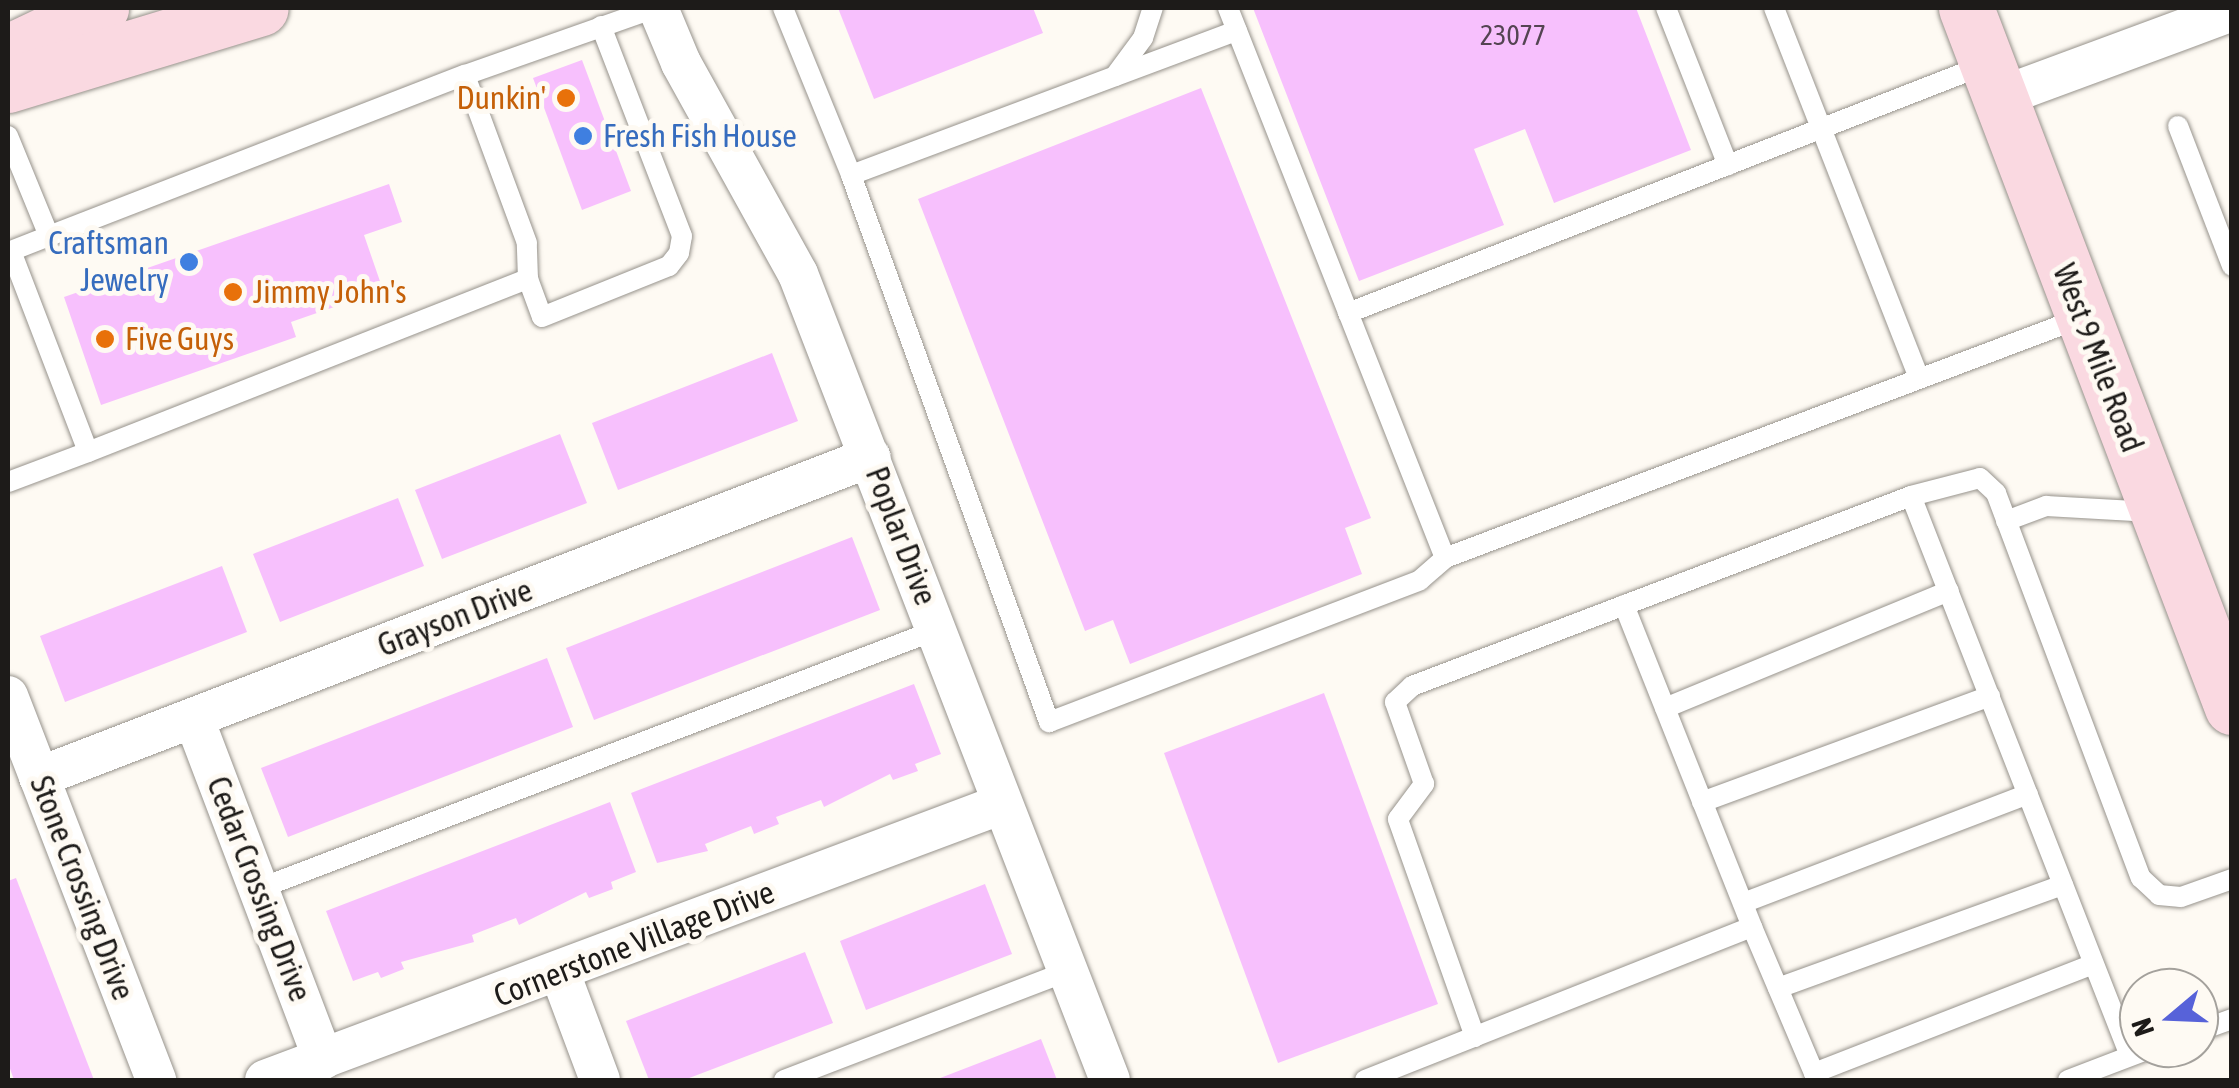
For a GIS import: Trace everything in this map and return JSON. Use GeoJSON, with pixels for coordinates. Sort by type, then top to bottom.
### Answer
{"type":"FeatureCollection","features":[{"type":"Feature","properties":{"kind":"main road"},"geometry":{"type":"LineString","coordinates":[[8,52],[101,8]]}},
{"type":"Feature","properties":{"kind":"main road"},"geometry":{"type":"LineString","coordinates":[[8,85],[261,8]]}},
{"type":"Feature","properties":{"kind":"main road","name":"West 9 Mile Road"},"geometry":{"type":"LineString","coordinates":[[1966,8],[2154,512],[2232,707]]}},
{"type":"Feature","properties":{"kind":"street","name":"Poplar Drive"},"geometry":{"type":"LineString","coordinates":[[657,8],[681,64],[781,235],[871,457],[1110,1080]]}},
{"type":"Feature","properties":{"kind":"street"},"geometry":{"type":"LineString","coordinates":[[1993,80],[2232,10]]}},
{"type":"Feature","properties":{"kind":"street","name":"Grayson Drive"},"geometry":{"type":"LineString","coordinates":[[39,776],[871,457]]}},
{"type":"Feature","properties":{"kind":"street","name":"Stone Crossing Drive"},"geometry":{"type":"LineString","coordinates":[[8,696],[156,1080]]}},
{"type":"Feature","properties":{"kind":"street","name":"Cedar Crossing Drive"},"geometry":{"type":"LineString","coordinates":[[194,718],[323,1060]]}},
{"type":"Feature","properties":{"kind":"street","name":"Cornerstone Village Drive"},"geometry":{"type":"LineString","coordinates":[[265,1080],[560,973],[1002,804]]}},
{"type":"Feature","properties":{"kind":"street"},"geometry":{"type":"LineString","coordinates":[[560,973],[600,1080]]}},
{"type":"Feature","properties":{"kind":"lane"},"geometry":{"type":"LineString","coordinates":[[88,452],[10,252],[465,76],[657,8]]}},
{"type":"Feature","properties":{"kind":"lane"},"geometry":{"type":"LineString","coordinates":[[783,8],[851,176],[1049,722],[1420,580],[1446,558],[1918,376],[2084,317]]}},
{"type":"Feature","properties":{"kind":"lane"},"geometry":{"type":"LineString","coordinates":[[1114,77],[1143,38],[1152,8]]}},
{"type":"Feature","properties":{"kind":"lane"},"geometry":{"type":"LineString","coordinates":[[1228,8],[1446,558]]}},
{"type":"Feature","properties":{"kind":"lane"},"geometry":{"type":"LineString","coordinates":[[1666,8],[1728,165]]}},
{"type":"Feature","properties":{"kind":"lane"},"geometry":{"type":"LineString","coordinates":[[1774,8],[1918,376]]}},
{"type":"Feature","properties":{"kind":"lane"},"geometry":{"type":"LineString","coordinates":[[465,76],[526,243],[528,279],[542,317],[670,266],[680,253],[682,236],[601,26]]}},
{"type":"Feature","properties":{"kind":"lane"},"geometry":{"type":"LineString","coordinates":[[851,176],[1237,32]]}},
{"type":"Feature","properties":{"kind":"lane"},"geometry":{"type":"LineString","coordinates":[[1348,313],[1820,129],[1993,80]]}},
{"type":"Feature","properties":{"kind":"lane"},"geometry":{"type":"LineString","coordinates":[[2178,126],[2232,266]]}},
{"type":"Feature","properties":{"kind":"lane"},"geometry":{"type":"LineString","coordinates":[[8,136],[49,236]]}},
{"type":"Feature","properties":{"kind":"lane"},"geometry":{"type":"LineString","coordinates":[[8,482],[528,279]]}},
{"type":"Feature","properties":{"kind":"lane"},"geometry":{"type":"LineString","coordinates":[[1475,1037],[1398,819],[1424,784],[1394,702],[1412,686],[1912,496],[1980,478],[1996,492],[2141,878],[2160,894],[2181,897],[2232,878]]}},
{"type":"Feature","properties":{"kind":"lane"},"geometry":{"type":"LineString","coordinates":[[1912,496],[2119,1028]]}},
{"type":"Feature","properties":{"kind":"lane"},"geometry":{"type":"LineString","coordinates":[[2006,521],[2046,506],[2154,512]]}},
{"type":"Feature","properties":{"kind":"lane"},"geometry":{"type":"LineString","coordinates":[[1665,708],[1949,591]]}},
{"type":"Feature","properties":{"kind":"lane"},"geometry":{"type":"LineString","coordinates":[[1624,606],[1815,1077],[2094,964]]}},
{"type":"Feature","properties":{"kind":"lane"},"geometry":{"type":"LineString","coordinates":[[261,888],[936,630]]}},
{"type":"Feature","properties":{"kind":"lane"},"geometry":{"type":"LineString","coordinates":[[1702,802],[1990,696]]}},
{"type":"Feature","properties":{"kind":"lane"},"geometry":{"type":"LineString","coordinates":[[1743,903],[2028,794]]}},
{"type":"Feature","properties":{"kind":"lane"},"geometry":{"type":"LineString","coordinates":[[1778,988],[2063,885]]}},
{"type":"Feature","properties":{"kind":"lane"},"geometry":{"type":"LineString","coordinates":[[1366,1080],[1752,927]]}},
{"type":"Feature","properties":{"kind":"lane"},"geometry":{"type":"LineString","coordinates":[[784,1080],[1068,971]]}},
{"type":"Feature","properties":{"kind":"lane"},"geometry":{"type":"LineString","coordinates":[[2068,1080],[2119,1060]]}},
{"type":"Feature","properties":{"kind":"building"},"geometry":{"type":"Polygon","coordinates":[[[838,8],[1033,8],[1043,33],[874,99],[838,8]]]}},
{"type":"Feature","properties":{"kind":"building"},"geometry":{"type":"Polygon","coordinates":[[[1253,8],[1636,8],[1691,150],[1554,203],[1525,129],[1474,149],[1504,225],[1359,281],[1253,8]]]}},
{"type":"Feature","properties":{"kind":"building"},"geometry":{"type":"Polygon","coordinates":[[[582,60],[631,191],[582,210],[533,78],[582,60]]]}},
{"type":"Feature","properties":{"kind":"building"},"geometry":{"type":"Polygon","coordinates":[[[1201,88],[1371,518],[1345,528],[1362,574],[1130,664],[1113,620],[1085,631],[918,199],[1201,88]]]}},
{"type":"Feature","properties":{"kind":"building"},"geometry":{"type":"Polygon","coordinates":[[[389,184],[402,222],[364,235],[383,290],[291,322],[296,337],[101,405],[64,297],[389,184]]]}},
{"type":"Feature","properties":{"kind":"building"},"geometry":{"type":"Polygon","coordinates":[[[772,353],[798,421],[618,490],[592,423],[772,353]]]}},
{"type":"Feature","properties":{"kind":"building"},"geometry":{"type":"Polygon","coordinates":[[[560,434],[587,503],[442,559],[415,490],[560,434]]]}},
{"type":"Feature","properties":{"kind":"building"},"geometry":{"type":"Polygon","coordinates":[[[398,498],[424,566],[280,622],[253,554],[398,498]]]}},
{"type":"Feature","properties":{"kind":"building"},"geometry":{"type":"Polygon","coordinates":[[[852,537],[880,610],[594,720],[566,648],[852,537]]]}},
{"type":"Feature","properties":{"kind":"building"},"geometry":{"type":"Polygon","coordinates":[[[222,566],[247,632],[65,702],[40,636],[222,566]]]}},
{"type":"Feature","properties":{"kind":"building"},"geometry":{"type":"Polygon","coordinates":[[[547,658],[573,727],[288,837],[261,768],[547,658]]]}},
{"type":"Feature","properties":{"kind":"building"},"geometry":{"type":"Polygon","coordinates":[[[914,684],[941,754],[915,764],[918,771],[893,780],[890,774],[824,807],[821,800],[776,817],[779,824],[754,834],[751,826],[705,844],[708,851],[657,863],[631,793],[914,684]]]}},
{"type":"Feature","properties":{"kind":"building"},"geometry":{"type":"Polygon","coordinates":[[[1324,693],[1438,1004],[1278,1063],[1164,753],[1324,693]]]}},
{"type":"Feature","properties":{"kind":"building"},"geometry":{"type":"Polygon","coordinates":[[[610,802],[636,872],[611,882],[613,889],[589,898],[586,892],[519,925],[516,918],[472,935],[474,942],[401,962],[404,969],[381,978],[378,972],[353,981],[326,911],[610,802]]]}},
{"type":"Feature","properties":{"kind":"building"},"geometry":{"type":"Polygon","coordinates":[[[16,878],[94,1080],[14,1080],[8,1063],[8,881],[16,878]]]}},
{"type":"Feature","properties":{"kind":"building"},"geometry":{"type":"Polygon","coordinates":[[[985,884],[1012,954],[866,1010],[840,941],[985,884]]]}},
{"type":"Feature","properties":{"kind":"building"},"geometry":{"type":"Polygon","coordinates":[[[805,952],[833,1023],[684,1080],[649,1080],[626,1021],[805,952]]]}},
{"type":"Feature","properties":{"kind":"building"},"geometry":{"type":"Polygon","coordinates":[[[1041,1039],[1057,1080],[935,1080],[1041,1039]]]}},
{"type":"Feature","properties":{"kind":"place","name":"Dunkin'"},"geometry":{"type":"Point","coordinates":[566,98]}},
{"type":"Feature","properties":{"kind":"place","name":"Fresh Fish House"},"geometry":{"type":"Point","coordinates":[583,136]}},
{"type":"Feature","properties":{"kind":"place","name":"Craftsman Jewelry"},"geometry":{"type":"Point","coordinates":[189,262]}},
{"type":"Feature","properties":{"kind":"place","name":"Jimmy John's"},"geometry":{"type":"Point","coordinates":[233,292]}},
{"type":"Feature","properties":{"kind":"place","name":"Five Guys"},"geometry":{"type":"Point","coordinates":[105,339]}}]}
